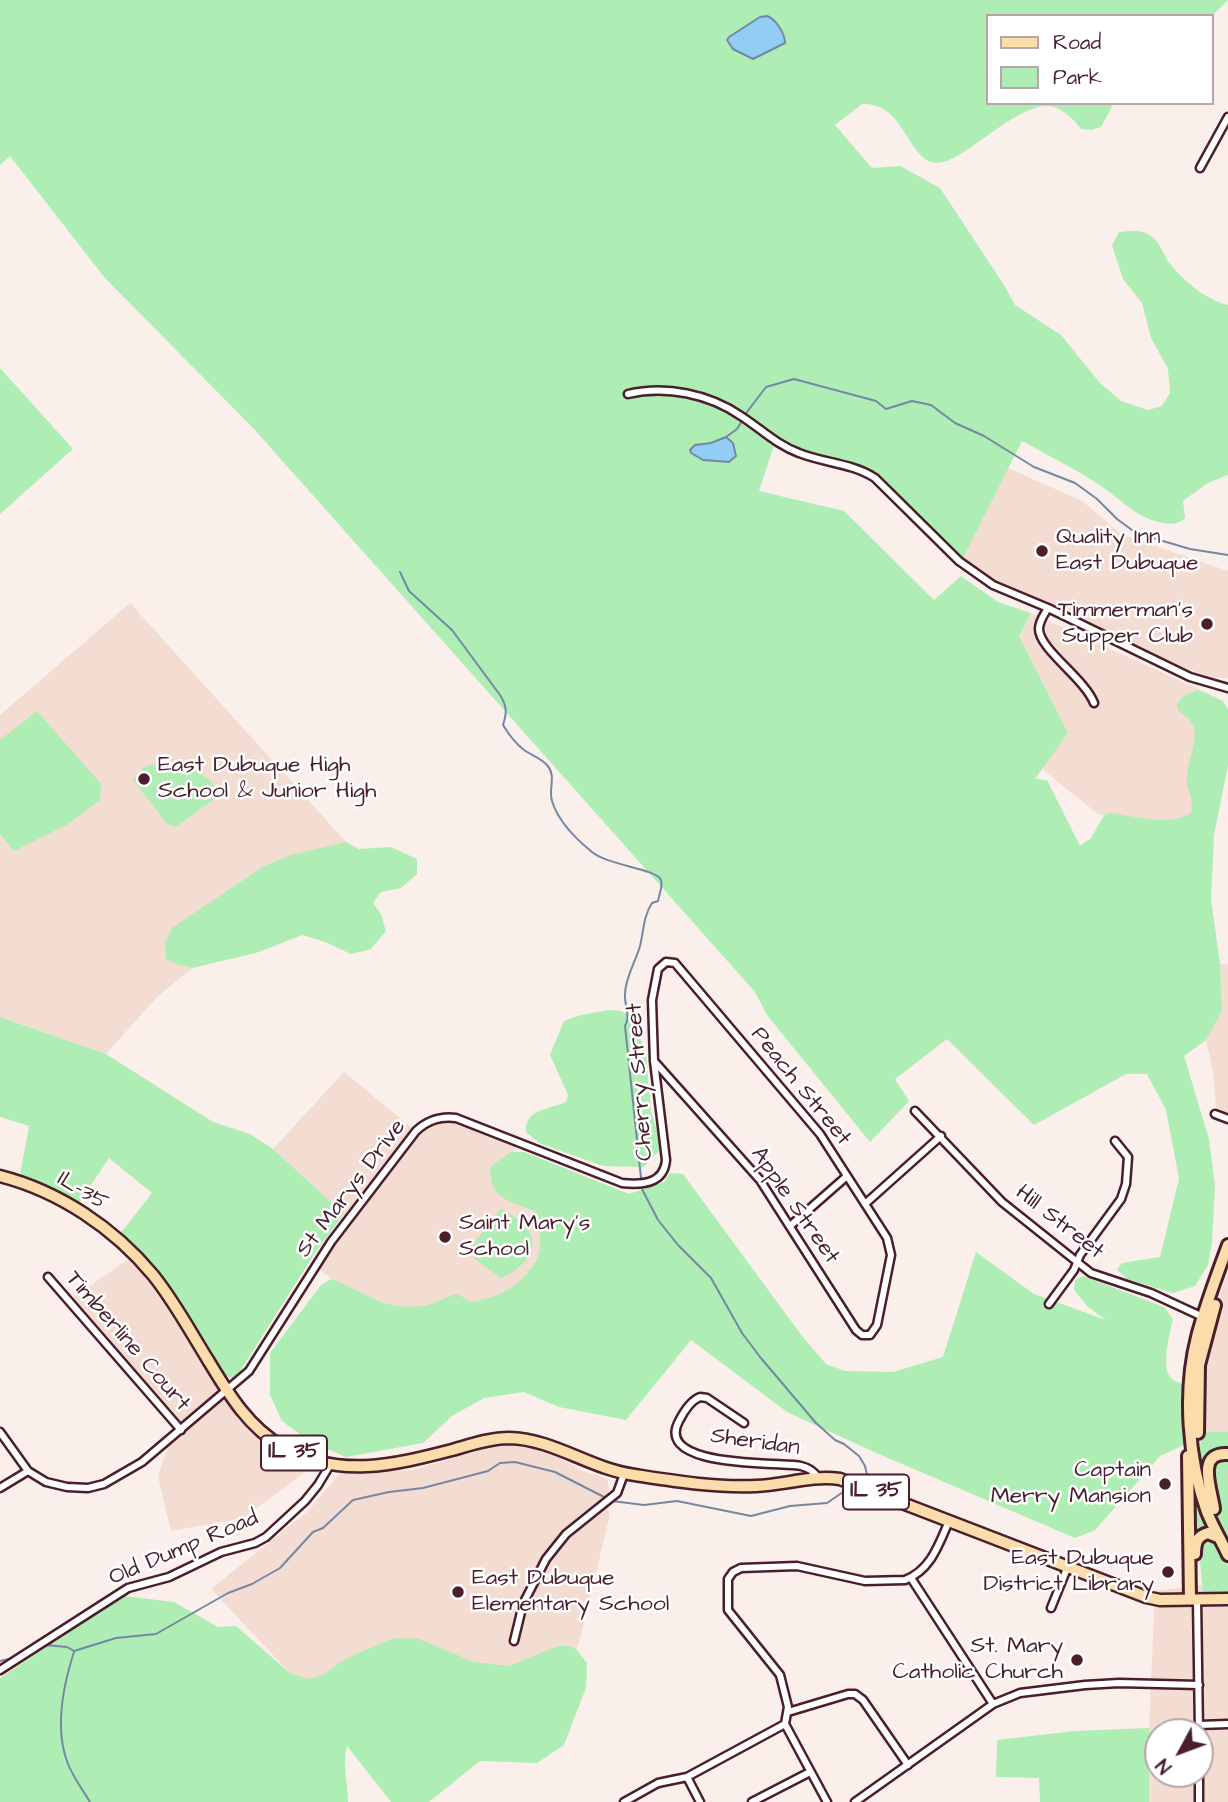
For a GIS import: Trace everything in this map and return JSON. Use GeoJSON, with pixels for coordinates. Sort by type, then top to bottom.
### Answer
{"type":"FeatureCollection","features":[{"type":"Feature","properties":{"kind":"highway"},"geometry":{"type":"LineString","coordinates":[[1227,1553],[1201,1464],[1198,1432],[1199,1365],[1206,1319],[1228,1245]]}},
{"type":"Feature","properties":{"kind":"highway"},"geometry":{"type":"LineString","coordinates":[[1194,1599],[1188,1452],[1193,1356],[1228,1263]]}},
{"type":"Feature","properties":{"kind":"highway"},"geometry":{"type":"LineString","coordinates":[[1191,1408],[1196,1471],[1203,1498],[1227,1553]]}},
{"type":"Feature","properties":{"kind":"highway"},"geometry":{"type":"LineString","coordinates":[[1214,1509],[1208,1463],[1215,1456],[1228,1454]]}},
{"type":"Feature","properties":{"kind":"highway"},"geometry":{"type":"LineString","coordinates":[[1194,1599],[1196,1542],[1200,1536],[1208,1533],[1218,1537]]}},
{"type":"Feature","properties":{"kind":"main road","name":"IL-35"},"geometry":{"type":"LineString","coordinates":[[0,1176],[29,1185],[68,1203],[99,1224],[135,1256],[173,1303],[227,1391]]}},
{"type":"Feature","properties":{"kind":"main road","name":"IL 35"},"geometry":{"type":"LineString","coordinates":[[227,1391],[244,1415],[268,1437],[304,1457],[330,1465],[379,1467],[507,1438],[545,1444],[624,1474],[742,1486],[771,1486],[832,1478],[853,1482],[1153,1599],[1228,1599]]}},
{"type":"Feature","properties":{"kind":"street"},"geometry":{"type":"LineString","coordinates":[[1200,168],[1228,117]]}},
{"type":"Feature","properties":{"kind":"street"},"geometry":{"type":"LineString","coordinates":[[628,394],[670,392],[714,401],[743,417],[786,447],[812,458],[866,472],[951,554],[975,574],[1004,592],[1048,608],[1190,677],[1228,688]]}},
{"type":"Feature","properties":{"kind":"street"},"geometry":{"type":"LineString","coordinates":[[1048,608],[1040,624],[1042,641],[1087,689],[1094,704]]}},
{"type":"Feature","properties":{"kind":"street","name":"Cherry Street"},"geometry":{"type":"LineString","coordinates":[[637,1184],[655,1180],[666,1166],[654,1061],[653,995],[658,969],[664,962]]}},
{"type":"Feature","properties":{"kind":"street","name":"Peach Street"},"geometry":{"type":"LineString","coordinates":[[664,962],[675,963],[820,1134],[887,1238],[891,1250],[877,1325],[873,1332]]}},
{"type":"Feature","properties":{"kind":"street","name":"Apple Street"},"geometry":{"type":"LineString","coordinates":[[654,1061],[755,1173],[856,1330],[865,1336],[873,1332]]}},
{"type":"Feature","properties":{"kind":"street","name":"Hill Street"},"geometry":{"type":"LineString","coordinates":[[915,1111],[1008,1208],[1096,1276],[1151,1293],[1206,1319]]}},
{"type":"Feature","properties":{"kind":"street"},"geometry":{"type":"LineString","coordinates":[[1215,1114],[1228,1119]]}},
{"type":"Feature","properties":{"kind":"street","name":"St Marys Drive"},"geometry":{"type":"LineString","coordinates":[[28,1471],[36,1478],[59,1486],[77,1488],[97,1486],[113,1480],[142,1462],[227,1391],[250,1371],[331,1242],[416,1131],[432,1120],[440,1117],[456,1118],[612,1180],[637,1184]]}},
{"type":"Feature","properties":{"kind":"street"},"geometry":{"type":"LineString","coordinates":[[865,1204],[941,1136]]}},
{"type":"Feature","properties":{"kind":"street"},"geometry":{"type":"LineString","coordinates":[[1049,1304],[1124,1192],[1128,1157],[1115,1141]]}},
{"type":"Feature","properties":{"kind":"street"},"geometry":{"type":"LineString","coordinates":[[790,1226],[847,1176]]}},
{"type":"Feature","properties":{"kind":"street","name":"Timberline Court"},"geometry":{"type":"LineString","coordinates":[[48,1277],[181,1430]]}},
{"type":"Feature","properties":{"kind":"street","name":"Sheridan"},"geometry":{"type":"LineString","coordinates":[[744,1423],[707,1398],[700,1397],[694,1400],[677,1423],[677,1437],[683,1445],[704,1455],[736,1462],[798,1465],[810,1469],[819,1478]]}},
{"type":"Feature","properties":{"kind":"street"},"geometry":{"type":"LineString","coordinates":[[0,1433],[28,1471],[0,1488]]}},
{"type":"Feature","properties":{"kind":"street","name":"Old Dump Road"},"geometry":{"type":"LineString","coordinates":[[0,1670],[128,1588],[169,1577],[214,1555],[266,1537],[305,1501],[330,1465]]}},
{"type":"Feature","properties":{"kind":"street"},"geometry":{"type":"LineString","coordinates":[[514,1641],[523,1604],[546,1559],[566,1534],[617,1493],[624,1474]]}},
{"type":"Feature","properties":{"kind":"street"},"geometry":{"type":"LineString","coordinates":[[827,1802],[785,1724],[788,1713],[780,1675],[730,1615],[727,1586],[733,1572],[748,1567],[806,1567],[874,1582],[902,1581],[911,1578],[932,1559],[949,1521]]}},
{"type":"Feature","properties":{"kind":"street"},"geometry":{"type":"LineString","coordinates":[[1051,1608],[1068,1566]]}},
{"type":"Feature","properties":{"kind":"street"},"geometry":{"type":"LineString","coordinates":[[911,1578],[993,1704]]}},
{"type":"Feature","properties":{"kind":"street"},"geometry":{"type":"LineString","coordinates":[[1194,1599],[1199,1718]]}},
{"type":"Feature","properties":{"kind":"street"},"geometry":{"type":"LineString","coordinates":[[855,1802],[993,1704],[1020,1693],[1119,1683],[1199,1685]]}},
{"type":"Feature","properties":{"kind":"street"},"geometry":{"type":"LineString","coordinates":[[788,1713],[855,1694],[863,1700],[908,1765]]}},
{"type":"Feature","properties":{"kind":"street"},"geometry":{"type":"LineString","coordinates":[[624,1802],[659,1783],[687,1777],[785,1724]]}},
{"type":"Feature","properties":{"kind":"street"},"geometry":{"type":"LineString","coordinates":[[752,1802],[810,1772]]}},
{"type":"Feature","properties":{"kind":"street"},"geometry":{"type":"LineString","coordinates":[[687,1777],[700,1802]]}},
{"type":"Feature","properties":{"kind":"shaded area"},"geometry":{"type":"Polygon","coordinates":[[[1008,468],[1082,501],[1121,534],[1228,571],[1228,678],[1212,677],[1187,669],[990,579],[962,560],[1008,468]]]}},
{"type":"Feature","properties":{"kind":"shaded area","name":"East Dubuque High School & Junior High"},"geometry":{"type":"Polygon","coordinates":[[[130,603],[346,842],[157,997],[106,1054],[0,1017],[0,715],[130,603]]]}},
{"type":"Feature","properties":{"kind":"shaded area"},"geometry":{"type":"Polygon","coordinates":[[[1031,613],[1216,697],[1222,722],[1214,835],[1098,814],[1042,769],[1068,733],[1019,636],[1031,613]]]}},
{"type":"Feature","properties":{"kind":"shaded area"},"geometry":{"type":"Polygon","coordinates":[[[1220,964],[1228,964],[1228,1113],[1216,1107],[1213,1071],[1206,1040],[1205,1012],[1222,1010],[1220,964]]]}},
{"type":"Feature","properties":{"kind":"shaded area","name":"Saint Mary's School"},"geometry":{"type":"Polygon","coordinates":[[[344,1072],[419,1134],[426,1127],[448,1120],[516,1146],[498,1179],[546,1205],[550,1252],[479,1322],[396,1329],[319,1269],[352,1222],[273,1149],[344,1072]]]}},
{"type":"Feature","properties":{"kind":"shaded area"},"geometry":{"type":"Polygon","coordinates":[[[130,1258],[160,1295],[239,1419],[279,1452],[312,1467],[243,1518],[171,1531],[158,1476],[174,1429],[65,1303],[130,1258]]]}},
{"type":"Feature","properties":{"kind":"shaded area"},"geometry":{"type":"Polygon","coordinates":[[[1228,1271],[1228,1432],[1203,1432],[1203,1359],[1228,1271]]]}},
{"type":"Feature","properties":{"kind":"shaded area"},"geometry":{"type":"Polygon","coordinates":[[[504,1443],[548,1451],[583,1471],[608,1479],[609,1518],[581,1636],[561,1696],[308,1692],[211,1589],[308,1511],[340,1473],[413,1470],[504,1443]]]}},
{"type":"Feature","properties":{"kind":"shaded area"},"geometry":{"type":"Polygon","coordinates":[[[1202,1585],[1203,1597],[1228,1598],[1228,1802],[1149,1802],[1149,1788],[1214,1788],[1214,1718],[1149,1718],[1155,1591],[1202,1585]]]}},
{"type":"Feature","properties":{"kind":"green space"},"geometry":{"type":"Polygon","coordinates":[[[0,0],[1228,0],[1214,14],[986,14],[986,105],[1113,105],[1101,127],[1092,130],[1081,129],[1057,108],[1044,106],[1015,117],[955,157],[943,162],[931,162],[922,156],[889,113],[877,106],[862,104],[835,125],[872,168],[900,166],[940,188],[1015,305],[1061,335],[1100,383],[1121,401],[1148,410],[1162,406],[1170,393],[1168,369],[1151,338],[1142,303],[1123,279],[1112,245],[1119,232],[1140,231],[1154,239],[1170,264],[1189,283],[1211,299],[1228,305],[1228,475],[1208,483],[1183,501],[1185,518],[1181,521],[1163,523],[1137,513],[1094,481],[1022,441],[962,560],[869,471],[855,463],[813,455],[776,439],[759,491],[844,511],[934,600],[961,576],[998,602],[1031,613],[1019,636],[1068,733],[1035,779],[1047,780],[1080,846],[1091,838],[1104,815],[1111,813],[1162,820],[1191,813],[1192,803],[1187,780],[1195,730],[1177,709],[1177,704],[1184,696],[1198,690],[1223,701],[1228,710],[1228,765],[1214,835],[1211,899],[1220,964],[1222,1011],[1206,1040],[1184,1056],[1209,1139],[1215,1186],[1208,1265],[1195,1286],[1173,1293],[1127,1279],[1117,1270],[1122,1263],[1160,1257],[1179,1179],[1166,1110],[1147,1074],[1126,1074],[1034,1125],[947,1039],[895,1079],[909,1101],[870,1142],[767,1015],[755,992],[254,429],[104,277],[10,156],[0,165],[0,0]]]}},
{"type":"Feature","properties":{"kind":"green space"},"geometry":{"type":"Polygon","coordinates":[[[0,368],[73,449],[0,514],[0,368]]]}},
{"type":"Feature","properties":{"kind":"green space"},"geometry":{"type":"Polygon","coordinates":[[[37,711],[101,784],[100,800],[68,824],[14,851],[0,834],[0,740],[37,711]]]}},
{"type":"Feature","properties":{"kind":"green space"},"geometry":{"type":"Polygon","coordinates":[[[162,762],[180,762],[210,780],[220,795],[176,827],[168,825],[133,780],[144,767],[162,762]]]}},
{"type":"Feature","properties":{"kind":"green space"},"geometry":{"type":"Polygon","coordinates":[[[346,842],[359,849],[391,847],[417,859],[417,874],[401,888],[381,892],[373,903],[381,914],[386,931],[371,949],[351,954],[302,935],[259,952],[193,968],[166,959],[165,944],[172,928],[264,866],[291,855],[346,842]]]}},
{"type":"Feature","properties":{"kind":"green space"},"geometry":{"type":"Polygon","coordinates":[[[609,1010],[621,1011],[634,1018],[646,1054],[651,1111],[659,1138],[659,1151],[644,1167],[603,1166],[539,1143],[526,1132],[526,1124],[533,1115],[566,1102],[568,1095],[550,1055],[564,1021],[609,1010]]]}},
{"type":"Feature","properties":{"kind":"green space"},"geometry":{"type":"Polygon","coordinates":[[[0,1017],[106,1054],[213,1122],[250,1134],[273,1149],[344,1214],[315,1253],[237,1376],[232,1378],[224,1375],[165,1284],[120,1234],[152,1193],[109,1158],[79,1203],[20,1175],[29,1126],[0,1117],[0,1017]]]}},
{"type":"Feature","properties":{"kind":"green space"},"geometry":{"type":"Polygon","coordinates":[[[512,1152],[524,1152],[629,1194],[664,1182],[670,1173],[683,1174],[802,1336],[826,1364],[845,1371],[893,1372],[943,1357],[976,1252],[1034,1294],[1106,1320],[1088,1307],[1074,1290],[1075,1280],[1083,1276],[1164,1307],[1173,1319],[1167,1350],[1168,1374],[1173,1380],[1188,1386],[1184,1445],[1160,1456],[1095,1530],[1075,1538],[787,1412],[691,1340],[626,1420],[559,1407],[524,1392],[484,1398],[452,1416],[423,1443],[346,1457],[309,1441],[282,1421],[270,1395],[270,1353],[321,1285],[331,1279],[387,1304],[412,1307],[431,1304],[458,1294],[470,1302],[493,1297],[512,1287],[531,1269],[539,1255],[540,1247],[535,1212],[503,1198],[494,1188],[491,1179],[490,1168],[512,1152]]]}},
{"type":"Feature","properties":{"kind":"green space"},"geometry":{"type":"Polygon","coordinates":[[[501,1208],[526,1227],[532,1243],[529,1256],[524,1262],[501,1278],[475,1259],[471,1247],[501,1208]]]}},
{"type":"Feature","properties":{"kind":"green space"},"geometry":{"type":"Polygon","coordinates":[[[1203,1432],[1228,1432],[1228,1598],[1203,1597],[1193,1478],[1203,1432]]]}},
{"type":"Feature","properties":{"kind":"green space"},"geometry":{"type":"Polygon","coordinates":[[[124,1596],[174,1602],[218,1627],[236,1626],[291,1674],[309,1679],[323,1675],[347,1658],[394,1638],[419,1639],[474,1662],[509,1666],[558,1646],[570,1646],[576,1649],[587,1663],[586,1688],[564,1745],[537,1763],[480,1761],[429,1802],[391,1802],[347,1746],[345,1767],[348,1802],[0,1802],[0,1678],[124,1596]]]}},
{"type":"Feature","properties":{"kind":"green space"},"geometry":{"type":"Polygon","coordinates":[[[1144,1728],[1144,1788],[1149,1788],[1149,1802],[1040,1802],[1039,1778],[996,1777],[997,1740],[1074,1731],[1144,1728]]]}},
{"type":"Feature","properties":{"kind":"water"},"geometry":{"type":"Polygon","coordinates":[[[767,16],[779,27],[785,43],[753,59],[733,49],[727,40],[729,37],[760,17],[767,16]]]}},
{"type":"Feature","properties":{"kind":"water"},"geometry":{"type":"Polygon","coordinates":[[[726,437],[733,443],[736,456],[729,462],[703,460],[691,453],[690,450],[695,445],[726,437]]]}},
{"type":"Feature","properties":{"kind":"waterway"},"geometry":{"type":"LineString","coordinates":[[744,416],[766,387],[794,379],[876,401],[886,409],[912,401],[931,405],[955,423],[984,436],[1034,467],[1075,483],[1136,533],[1190,549],[1228,555]]}},
{"type":"Feature","properties":{"kind":"waterway"},"geometry":{"type":"LineString","coordinates":[[726,437],[737,429],[742,421]]}},
{"type":"Feature","properties":{"kind":"waterway"},"geometry":{"type":"LineString","coordinates":[[400,572],[409,591],[452,630],[500,695],[506,710],[503,725],[510,735],[550,769],[552,801],[568,829],[599,856],[651,873],[661,880],[658,901],[652,903],[647,913],[640,946],[625,988],[625,1026],[641,1178]]}},
{"type":"Feature","properties":{"kind":"waterway"},"geometry":{"type":"LineString","coordinates":[[642,1189],[658,1220],[678,1245],[711,1278],[742,1333],[760,1357],[816,1423],[859,1456],[867,1475]]}},
{"type":"Feature","properties":{"kind":"waterway"},"geometry":{"type":"LineString","coordinates":[[45,1645],[67,1647],[74,1651],[116,1638],[156,1634],[228,1593],[252,1584],[280,1568],[313,1532],[323,1528],[353,1500],[423,1488],[488,1471],[500,1463],[515,1462],[555,1472],[604,1497]]}},
{"type":"Feature","properties":{"kind":"waterway"},"geometry":{"type":"LineString","coordinates":[[612,1501],[644,1505],[677,1501],[751,1516],[790,1506],[827,1503],[843,1492]]}},
{"type":"Feature","properties":{"kind":"waterway"},"geometry":{"type":"LineString","coordinates":[[74,1652],[66,1679],[61,1737],[70,1769],[90,1802]]}},
{"type":"Feature","properties":{"kind":"waterway"},"geometry":{"type":"LineString","coordinates":[[0,1661],[13,1658]]}},
{"type":"Feature","properties":{"kind":"place","name":"Quality Inn East Dubuque"},"geometry":{"type":"Point","coordinates":[1042,551]}},
{"type":"Feature","properties":{"kind":"place","name":"Timmerman's Supper Club"},"geometry":{"type":"Point","coordinates":[1207,624]}},
{"type":"Feature","properties":{"kind":"place","name":"East Dubuque High School & Junior High"},"geometry":{"type":"Point","coordinates":[144,779]}},
{"type":"Feature","properties":{"kind":"place","name":"Saint Mary's School"},"geometry":{"type":"Point","coordinates":[445,1237]}},
{"type":"Feature","properties":{"kind":"place","name":"Captain Merry Mansion"},"geometry":{"type":"Point","coordinates":[1165,1484]}},
{"type":"Feature","properties":{"kind":"place","name":"East Dubuque District Library"},"geometry":{"type":"Point","coordinates":[1168,1572]}},
{"type":"Feature","properties":{"kind":"place","name":"East Dubuque Elementary School"},"geometry":{"type":"Point","coordinates":[458,1592]}},
{"type":"Feature","properties":{"kind":"place","name":"St. Mary Catholic Church"},"geometry":{"type":"Point","coordinates":[1077,1660]}}]}
